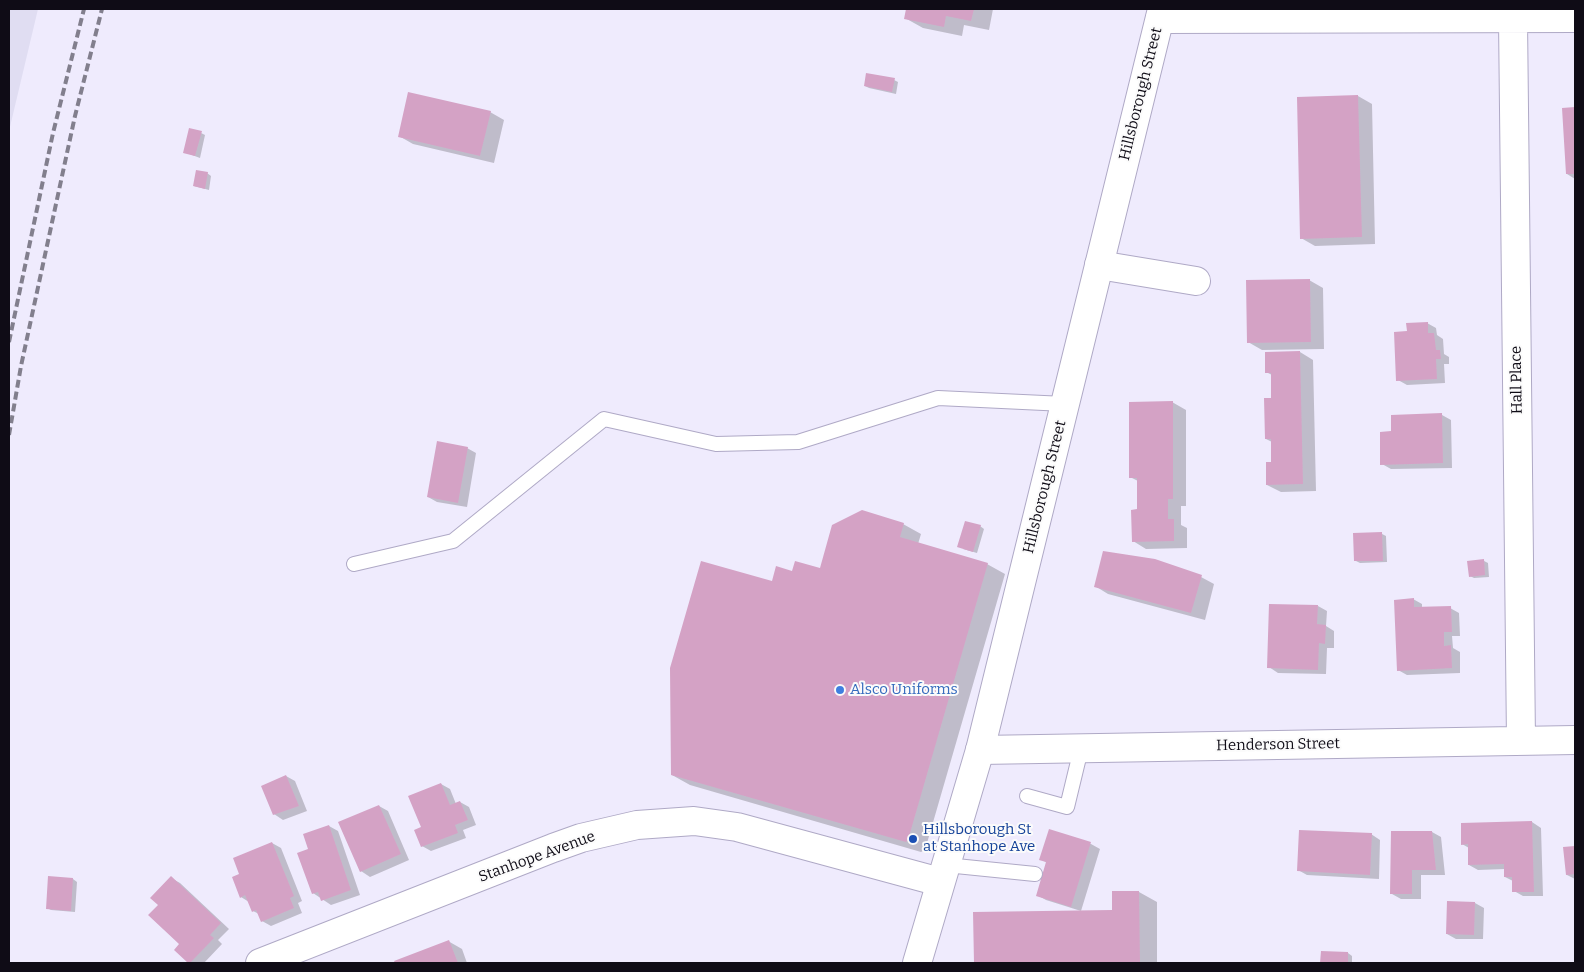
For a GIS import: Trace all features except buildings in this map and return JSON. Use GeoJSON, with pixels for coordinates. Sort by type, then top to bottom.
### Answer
{"type":"FeatureCollection","features":[{"type":"Feature","properties":{"kind":"street"},"geometry":{"type":"LineString","coordinates":[[1161,14],[1513,19],[1575,18]]}},
{"type":"Feature","properties":{"kind":"street","name":"Hillsborough Street"},"geometry":{"type":"LineString","coordinates":[[917,963],[980,750],[1161,14]]}},
{"type":"Feature","properties":{"kind":"street","name":"Hall Place"},"geometry":{"type":"LineString","coordinates":[[1513,19],[1520,741]]}},
{"type":"Feature","properties":{"kind":"street"},"geometry":{"type":"LineString","coordinates":[[1099,265],[1196,281]]}},
{"type":"Feature","properties":{"kind":"street","name":"Henderson Street"},"geometry":{"type":"LineString","coordinates":[[980,750],[1575,740]]}},
{"type":"Feature","properties":{"kind":"street","name":"Stanhope Avenue"},"geometry":{"type":"LineString","coordinates":[[260,963],[553,848],[582,838],[637,825],[694,821],[738,827],[943,873]]}},
{"type":"Feature","properties":{"kind":"lane"},"geometry":{"type":"LineString","coordinates":[[354,564],[453,541],[604,419],[716,444],[798,442],[938,398],[1065,404]]}},
{"type":"Feature","properties":{"kind":"lane"},"geometry":{"type":"LineString","coordinates":[[1027,796],[1068,807],[1081,749]]}},
{"type":"Feature","properties":{"kind":"lane"},"geometry":{"type":"LineString","coordinates":[[943,873],[1035,874]]}},
{"type":"Feature","properties":{"kind":"shaded area"},"geometry":{"type":"Polygon","coordinates":[[[9,9],[38,9],[9,131],[9,9]]]}},
{"type":"Feature","properties":{"kind":"railway"},"geometry":{"type":"LineString","coordinates":[[9,342],[53,133],[84,9]]}},
{"type":"Feature","properties":{"kind":"railway"},"geometry":{"type":"LineString","coordinates":[[9,435],[21,366],[75,116],[102,9]]}},
{"type":"Feature","properties":{"kind":"place","name":"Alsco Uniforms"},"geometry":{"type":"Point","coordinates":[840,690]}},
{"type":"Feature","properties":{"kind":"place","name":"Hillsborough St at Stanhope Ave"},"geometry":{"type":"Point","coordinates":[913,839]}}]}
